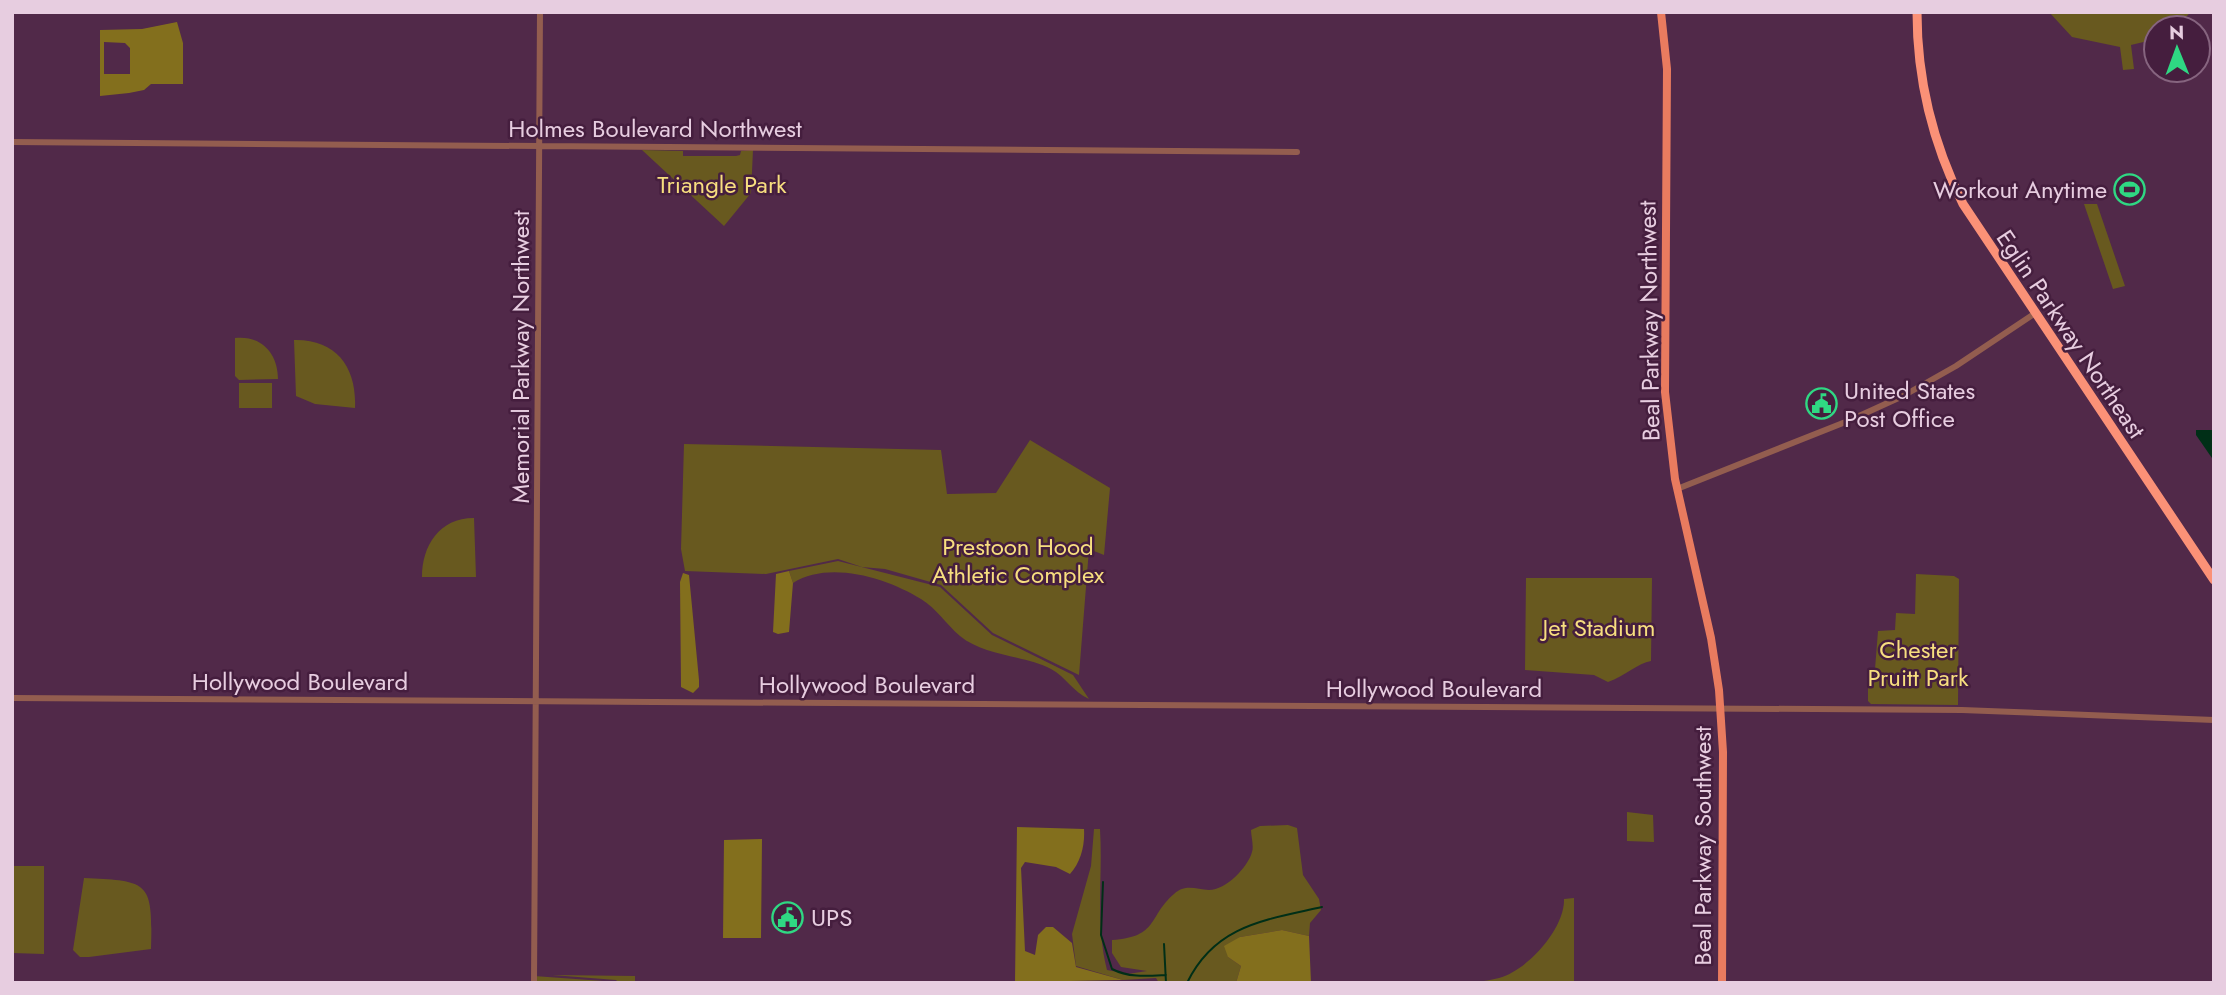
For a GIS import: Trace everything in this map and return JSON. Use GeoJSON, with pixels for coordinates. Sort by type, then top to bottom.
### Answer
{"type":"FeatureCollection","features":[{"type":"Feature","properties":{"kind":"highway","name":"Eglin Parkway Northeast"},"geometry":{"type":"LineString","coordinates":[[1917,12],[1921,76],[1942,156],[1975,226],[2214,580]]}},
{"type":"Feature","properties":{"kind":"main road","name":"Beal Parkway Northwest"},"geometry":{"type":"LineString","coordinates":[[1661,12],[1667,64],[1665,392],[1677,489],[1711,638],[1721,709]]}},
{"type":"Feature","properties":{"kind":"main road","name":"Beal Parkway Southwest"},"geometry":{"type":"LineString","coordinates":[[1721,709],[1722,983]]}},
{"type":"Feature","properties":{"kind":"street","name":"Memorial Parkway Northwest"},"geometry":{"type":"LineString","coordinates":[[534,983],[540,12]]}},
{"type":"Feature","properties":{"kind":"street","name":"Holmes Boulevard Northwest"},"geometry":{"type":"LineString","coordinates":[[12,142],[1297,152]]}},
{"type":"Feature","properties":{"kind":"street"},"geometry":{"type":"LineString","coordinates":[[1677,489],[1848,421],[1903,396],[1956,366],[2034,314]]}},
{"type":"Feature","properties":{"kind":"street","name":"Hollywood Boulevard"},"geometry":{"type":"LineString","coordinates":[[12,698],[2019,711],[2214,720]]}},
{"type":"Feature","properties":{"kind":"green space"},"geometry":{"type":"Polygon","coordinates":[[[2049,12],[2191,12],[2142,14],[2142,42],[2131,45],[2134,69],[2123,70],[2120,47],[2072,37],[2049,12]]]}},
{"type":"Feature","properties":{"kind":"green space","name":"Triangle Park"},"geometry":{"type":"Polygon","coordinates":[[[642,150],[683,151],[683,156],[736,156],[740,155],[741,151],[753,150],[751,193],[724,226],[642,150]]]}},
{"type":"Feature","properties":{"kind":"green space"},"geometry":{"type":"Polygon","coordinates":[[[2084,204],[2097,204],[2125,286],[2113,289],[2084,204]]]}},
{"type":"Feature","properties":{"kind":"green space"},"geometry":{"type":"Polygon","coordinates":[[[235,338],[253,339],[266,348],[275,361],[278,379],[239,380],[235,376],[235,338]]]}},
{"type":"Feature","properties":{"kind":"green space"},"geometry":{"type":"Polygon","coordinates":[[[294,340],[322,345],[341,359],[352,380],[355,408],[315,404],[296,396],[294,340]]]}},
{"type":"Feature","properties":{"kind":"green space"},"geometry":{"type":"Polygon","coordinates":[[[239,383],[272,383],[272,408],[239,408],[239,383]]]}},
{"type":"Feature","properties":{"kind":"green space","name":"Prestoon Hood Athletic Complex"},"geometry":{"type":"Polygon","coordinates":[[[1030,440],[1110,488],[1104,555],[1089,549],[1079,675],[993,633],[941,585],[885,569],[862,567],[838,559],[766,574],[685,571],[681,549],[684,444],[941,450],[947,494],[996,493],[1030,440]]]}},
{"type":"Feature","properties":{"kind":"green space"},"geometry":{"type":"Polygon","coordinates":[[[474,518],[476,577],[422,577],[429,545],[442,528],[462,519],[474,518]]]}},
{"type":"Feature","properties":{"kind":"green space"},"geometry":{"type":"Polygon","coordinates":[[[838,561],[940,587],[992,635],[1073,675],[1089,699],[1051,669],[970,643],[927,603],[892,584],[840,572],[807,576],[793,583],[789,571],[838,561]]]}},
{"type":"Feature","properties":{"kind":"green space","name":"Chester Pruitt Park"},"geometry":{"type":"Polygon","coordinates":[[[1916,574],[1954,576],[1959,579],[1958,705],[1871,704],[1868,701],[1868,672],[1875,669],[1878,631],[1895,630],[1896,613],[1915,614],[1916,574]]]}},
{"type":"Feature","properties":{"kind":"green space","name":"Jet Stadium"},"geometry":{"type":"Polygon","coordinates":[[[1526,578],[1652,578],[1651,661],[1608,682],[1594,675],[1525,670],[1526,578]]]}},
{"type":"Feature","properties":{"kind":"green space"},"geometry":{"type":"Polygon","coordinates":[[[1627,812],[1653,815],[1654,842],[1627,841],[1627,812]]]}},
{"type":"Feature","properties":{"kind":"green space"},"geometry":{"type":"Polygon","coordinates":[[[1288,825],[1297,828],[1303,875],[1319,899],[1321,910],[1310,923],[1309,936],[1282,930],[1240,937],[1228,957],[1241,966],[1236,983],[1159,983],[1156,978],[1123,980],[1076,966],[1072,934],[1091,866],[1094,829],[1100,829],[1100,917],[1107,970],[1128,974],[1147,971],[1121,967],[1112,953],[1112,940],[1138,935],[1145,930],[1178,891],[1187,888],[1216,889],[1229,882],[1250,858],[1253,847],[1251,830],[1260,826],[1288,825]]]}},
{"type":"Feature","properties":{"kind":"green space"},"geometry":{"type":"Polygon","coordinates":[[[12,866],[44,866],[44,954],[12,953],[12,866]]]}},
{"type":"Feature","properties":{"kind":"green space"},"geometry":{"type":"Polygon","coordinates":[[[84,878],[122,881],[143,889],[151,910],[151,949],[89,957],[80,957],[73,950],[84,878]]]}},
{"type":"Feature","properties":{"kind":"green space"},"geometry":{"type":"Polygon","coordinates":[[[1574,898],[1574,983],[1470,982],[1499,978],[1522,966],[1552,935],[1563,910],[1564,899],[1574,898]]]}},
{"type":"Feature","properties":{"kind":"green space"},"geometry":{"type":"Polygon","coordinates":[[[552,975],[635,976],[635,983],[619,983],[616,980],[552,975]]]}},
{"type":"Feature","properties":{"kind":"green space"},"geometry":{"type":"Polygon","coordinates":[[[534,976],[617,982],[617,983],[534,983],[534,976]]]}},
{"type":"Feature","properties":{"kind":"green space"},"geometry":{"type":"Polygon","coordinates":[[[1402,982],[1470,982],[1451,983],[1402,982]]]}},
{"type":"Feature","properties":{"kind":"shaded area"},"geometry":{"type":"Polygon","coordinates":[[[177,22],[183,43],[183,84],[151,84],[144,90],[100,96],[100,30],[142,29],[177,22]],[[104,42],[104,74],[130,74],[130,48],[125,43],[104,42]]]}},
{"type":"Feature","properties":{"kind":"shaded area"},"geometry":{"type":"Polygon","coordinates":[[[2196,430],[2214,430],[2214,461],[2196,435],[2196,430]]]}},
{"type":"Feature","properties":{"kind":"shaded area"},"geometry":{"type":"Polygon","coordinates":[[[789,571],[793,583],[789,632],[778,634],[773,632],[776,574],[789,571]]]}},
{"type":"Feature","properties":{"kind":"shaded area"},"geometry":{"type":"Polygon","coordinates":[[[683,573],[689,575],[699,680],[699,687],[693,693],[681,687],[680,582],[683,573]]]}},
{"type":"Feature","properties":{"kind":"shaded area"},"geometry":{"type":"Polygon","coordinates":[[[1017,827],[1084,829],[1082,853],[1070,874],[1056,867],[1025,862],[1021,868],[1025,951],[1035,955],[1038,935],[1046,927],[1053,927],[1072,943],[1076,967],[1123,980],[1015,982],[1017,827]]]}},
{"type":"Feature","properties":{"kind":"shaded area"},"geometry":{"type":"Polygon","coordinates":[[[762,839],[761,938],[723,938],[724,840],[762,839]]]}},
{"type":"Feature","properties":{"kind":"shaded area"},"geometry":{"type":"Polygon","coordinates":[[[1282,930],[1309,936],[1311,983],[1236,983],[1241,966],[1228,957],[1224,946],[1240,937],[1282,930]]]}},
{"type":"Feature","properties":{"kind":"waterway"},"geometry":{"type":"LineString","coordinates":[[1103,882],[1101,935],[1112,969],[1132,975],[1166,975]]}},
{"type":"Feature","properties":{"kind":"waterway"},"geometry":{"type":"LineString","coordinates":[[1187,983],[1212,948],[1227,937],[1262,921],[1322,907]]}},
{"type":"Feature","properties":{"kind":"waterway"},"geometry":{"type":"LineString","coordinates":[[1164,944],[1166,983]]}},
{"type":"Feature","properties":{"kind":"place","name":"Workout Anytime"},"geometry":{"type":"Point","coordinates":[2130,189]}},
{"type":"Feature","properties":{"kind":"place","name":"United States Post Office"},"geometry":{"type":"Point","coordinates":[1821,404]}},
{"type":"Feature","properties":{"kind":"place","name":"UPS"},"geometry":{"type":"Point","coordinates":[788,917]}}]}
